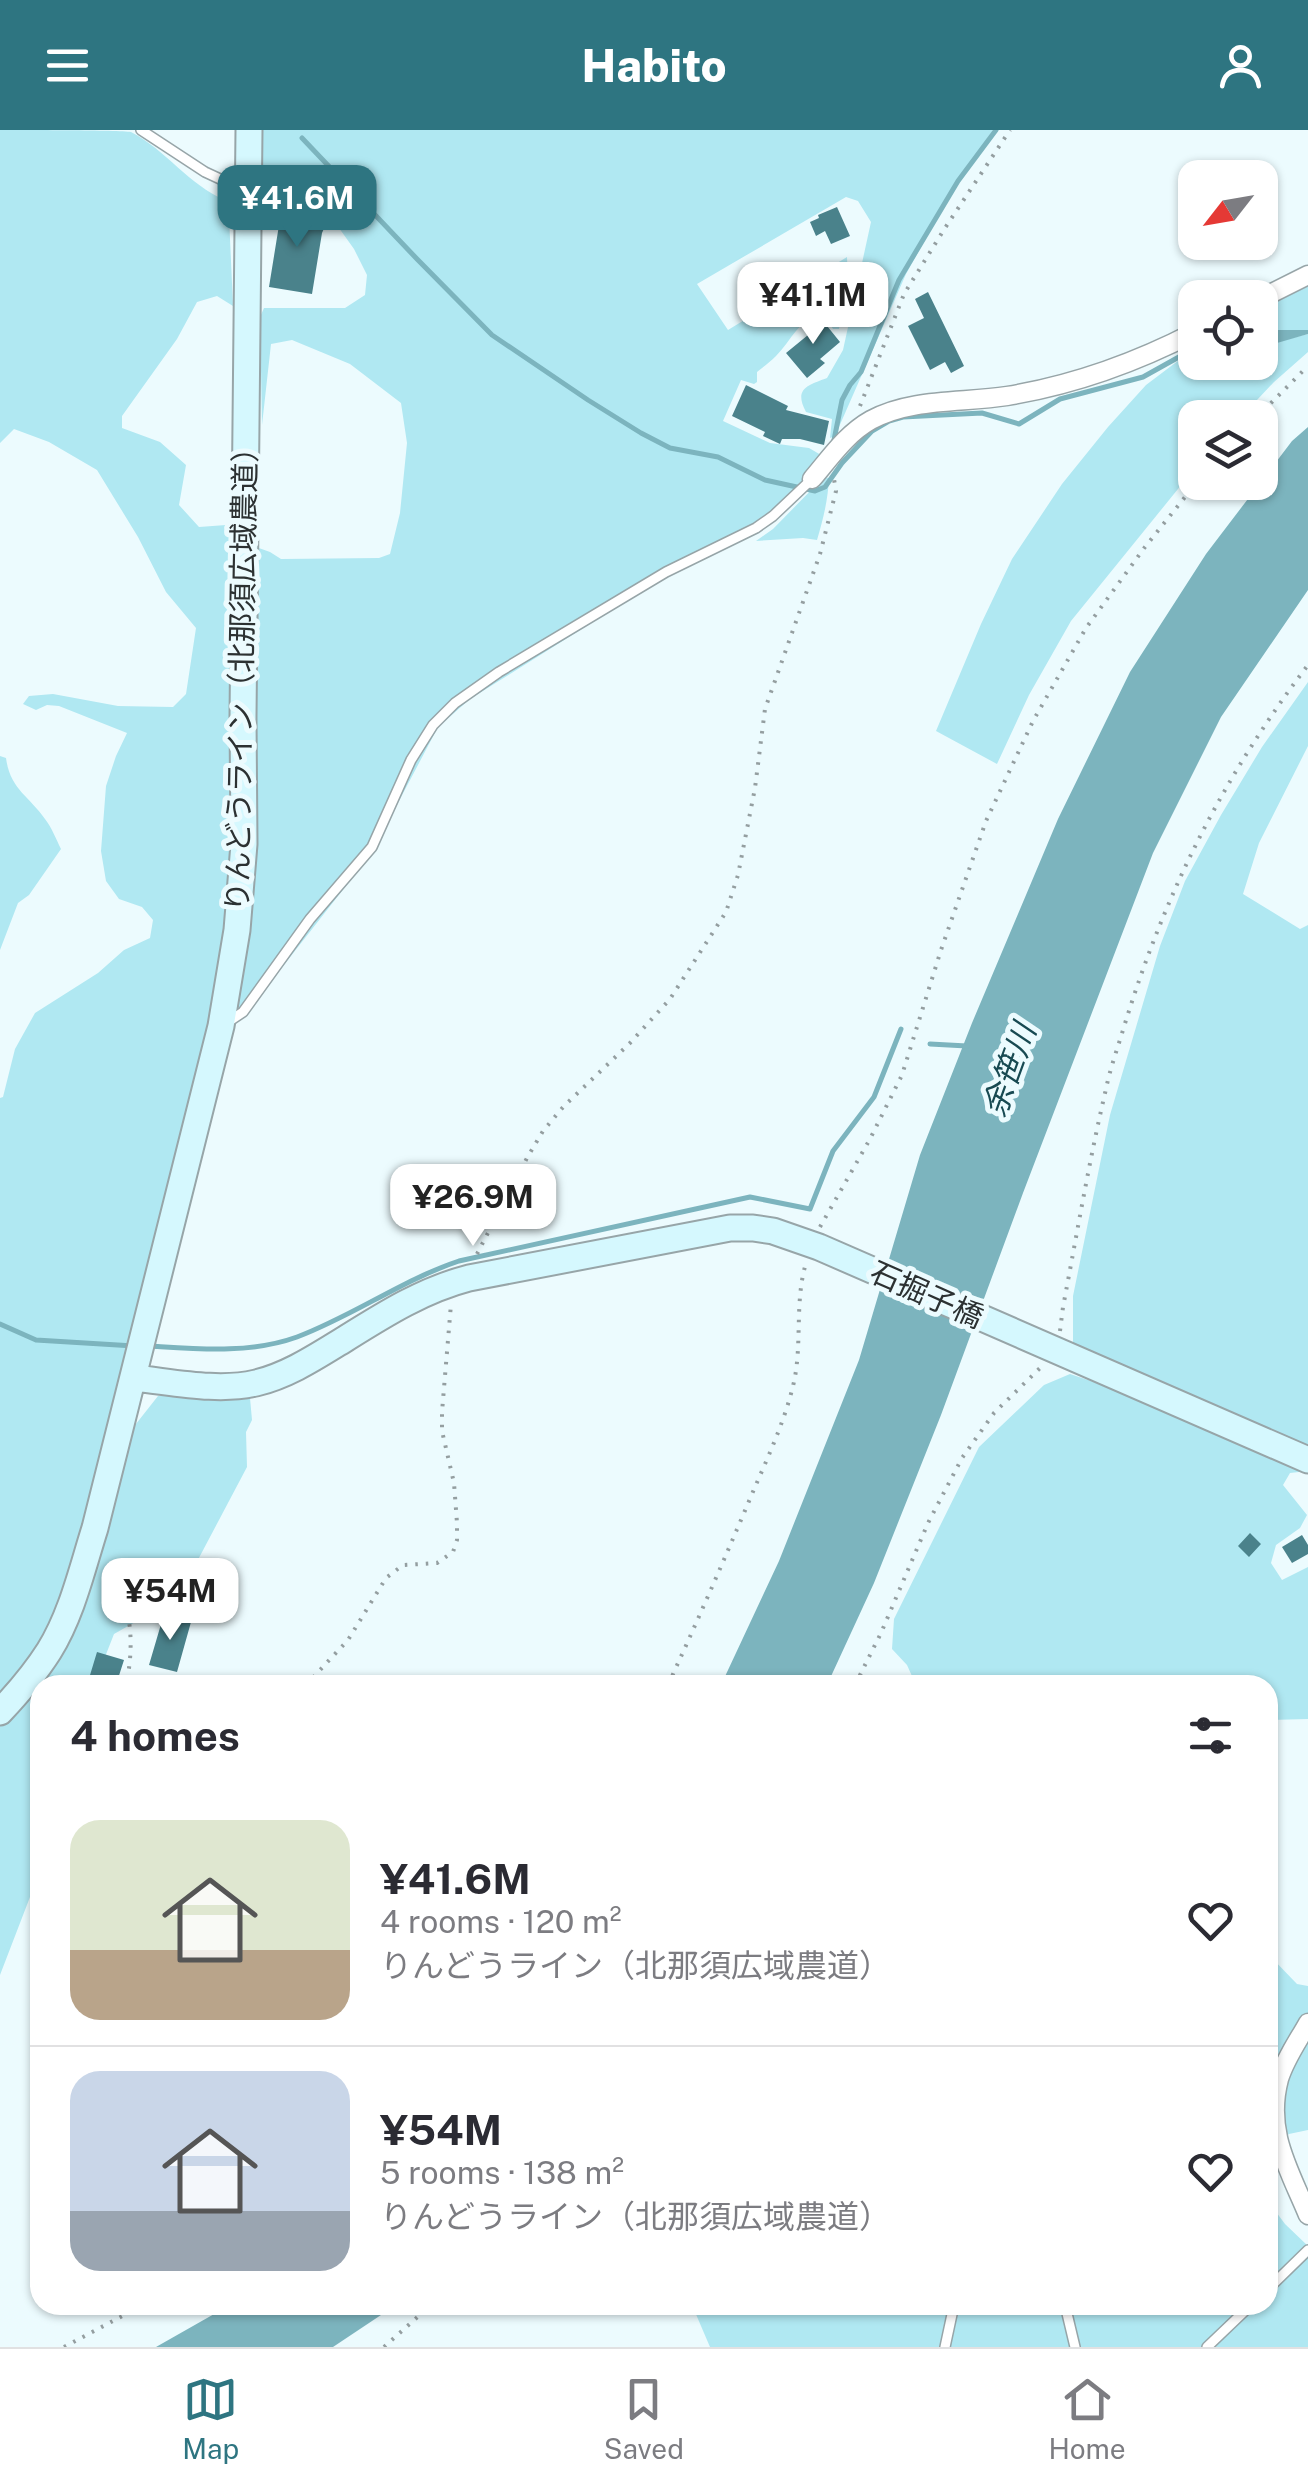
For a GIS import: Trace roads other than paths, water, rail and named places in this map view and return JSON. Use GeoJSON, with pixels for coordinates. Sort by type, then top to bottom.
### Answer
{"type":"FeatureCollection","features":[{"type":"Feature","properties":{"kind":"street","name":"りんどうライン（北那須広域農道）"},"geometry":{"type":"LineString","coordinates":[[31,1675],[49,1651],[73,1600],[88,1550],[221,1026],[237,930],[244,844],[249,130]]}},
{"type":"Feature","properties":{"kind":"street"},"geometry":{"type":"LineString","coordinates":[[1278,290],[1308,274]]}},
{"type":"Feature","properties":{"kind":"street"},"geometry":{"type":"LineString","coordinates":[[812,480],[859,428],[899,408],[1004,396],[1087,379],[1178,340]]}},
{"type":"Feature","properties":{"kind":"street","name":"石掘子橋"},"geometry":{"type":"LineString","coordinates":[[134,1378],[210,1386],[255,1384],[298,1368],[436,1287],[730,1228],[773,1231],[816,1245],[1308,1460]]}},
{"type":"Feature","properties":{"kind":"street","name":"りんどうライン（北那須広域農道）"},"geometry":{"type":"LineString","coordinates":[[0,1712],[30,1677]]}},
{"type":"Feature","properties":{"kind":"street"},"geometry":{"type":"LineString","coordinates":[[1278,2087],[1287,2060],[1308,2023]]}},
{"type":"Feature","properties":{"kind":"street"},"geometry":{"type":"LineString","coordinates":[[1278,2143],[1308,2215]]}},
{"type":"Feature","properties":{"kind":"lane"},"geometry":{"type":"LineString","coordinates":[[141,130],[205,172],[248,192]]}},
{"type":"Feature","properties":{"kind":"lane"},"geometry":{"type":"LineString","coordinates":[[221,1026],[243,1012],[310,920],[372,847],[411,760],[433,725],[455,703],[498,672],[666,572],[756,528],[812,480]]}},
{"type":"Feature","properties":{"kind":"lane"},"geometry":{"type":"LineString","coordinates":[[1278,2279],[1308,2250]]}},
{"type":"Feature","properties":{"kind":"lane"},"geometry":{"type":"LineString","coordinates":[[945,2347],[952,2315]]}},
{"type":"Feature","properties":{"kind":"lane"},"geometry":{"type":"LineString","coordinates":[[1068,2315],[1075,2347]]}},
{"type":"Feature","properties":{"kind":"lane"},"geometry":{"type":"LineString","coordinates":[[1207,2347],[1241,2315]]}},
{"type":"Feature","properties":{"kind":"water"},"geometry":{"type":"Polygon","coordinates":[[[1278,330],[1308,330],[1308,334],[1278,343],[1278,330]]]}},
{"type":"Feature","properties":{"kind":"water","name":"余笹川"},"geometry":{"type":"Polygon","coordinates":[[[1308,427],[1308,590],[1221,717],[1153,853],[874,1583],[832,1675],[726,1675],[779,1561],[859,1360],[920,1155],[1058,819],[1130,672],[1206,554],[1247,500],[1278,500],[1278,459],[1308,427]]]}},
{"type":"Feature","properties":{"kind":"water"},"geometry":{"type":"Polygon","coordinates":[[[212,2315],[381,2315],[333,2347],[156,2347],[212,2315]]]}},
{"type":"Feature","properties":{"kind":"waterway"},"geometry":{"type":"LineString","coordinates":[[833,445],[842,400],[861,372],[899,280],[958,181],[996,130]]}},
{"type":"Feature","properties":{"kind":"waterway"},"geometry":{"type":"LineString","coordinates":[[302,138],[492,335],[641,433],[670,448],[718,457],[765,480],[815,491],[825,487],[872,431],[889,421],[982,413],[1019,424],[1060,399],[1143,377],[1178,357]]}},
{"type":"Feature","properties":{"kind":"waterway"},"geometry":{"type":"LineString","coordinates":[[150,1346],[224,1349],[279,1342],[318,1328],[459,1261],[750,1197],[810,1209],[833,1151],[874,1097],[901,1029]]}},
{"type":"Feature","properties":{"kind":"waterway"},"geometry":{"type":"LineString","coordinates":[[930,1044],[967,1046]]}},
{"type":"Feature","properties":{"kind":"waterway"},"geometry":{"type":"LineString","coordinates":[[0,1324],[36,1340],[134,1346]]}}]}
